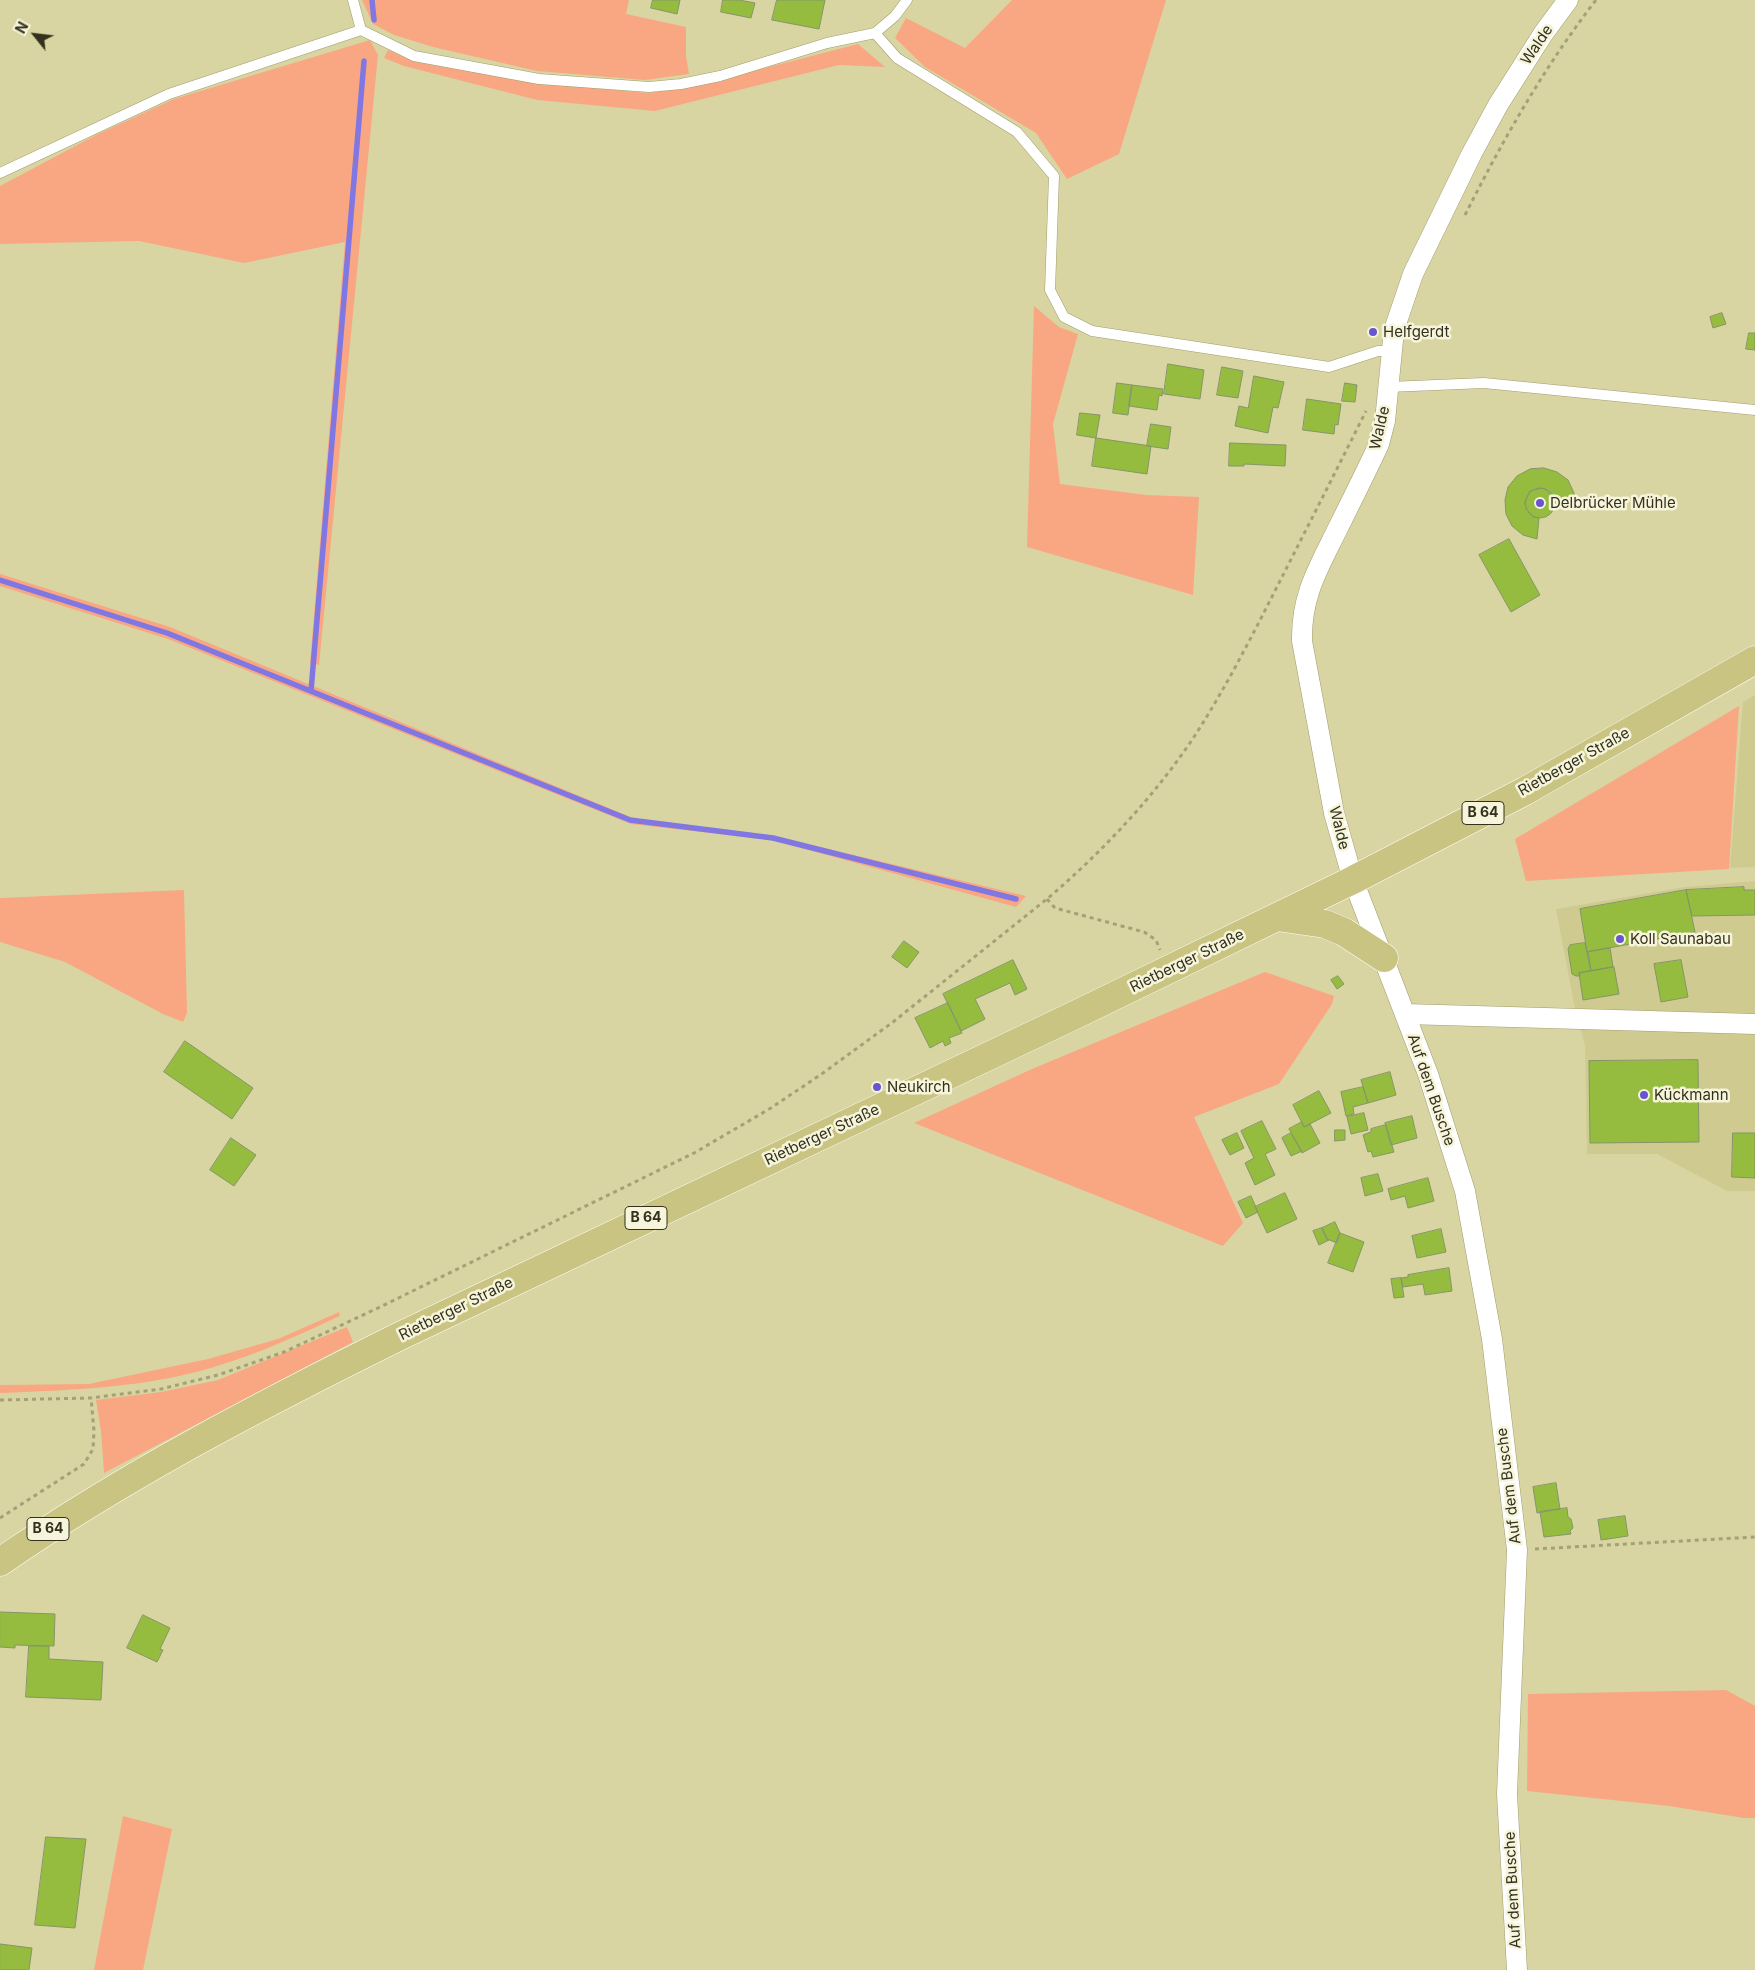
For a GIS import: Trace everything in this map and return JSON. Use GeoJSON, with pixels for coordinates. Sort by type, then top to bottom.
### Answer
{"type":"FeatureCollection","features":[{"type":"Feature","properties":{"kind":"main road","name":"Rietberger Straße"},"geometry":{"type":"LineString","coordinates":[[0,1562],[44,1532],[144,1470],[289,1391],[424,1324],[1074,1016],[1353,880],[1525,791],[1755,660]]}},
{"type":"Feature","properties":{"kind":"main road"},"geometry":{"type":"LineString","coordinates":[[1277,917],[1325,924],[1344,932],[1384,958]]}},
{"type":"Feature","properties":{"kind":"street","name":"Walde"},"geometry":{"type":"LineString","coordinates":[[1353,880],[1334,813],[1302,640],[1304,607],[1315,576],[1380,444],[1385,421],[1390,351],[1399,312],[1414,274],[1472,153],[1498,105],[1543,34],[1568,0]]}},
{"type":"Feature","properties":{"kind":"street","name":"Auf dem Busche"},"geometry":{"type":"LineString","coordinates":[[1353,880],[1428,1074],[1465,1191],[1492,1339],[1517,1550],[1507,1794],[1517,1970]]}},
{"type":"Feature","properties":{"kind":"street","name":"Auf dem Busche"},"geometry":{"type":"LineString","coordinates":[[1405,1014],[1755,1024]]}},
{"type":"Feature","properties":{"kind":"lane"},"geometry":{"type":"LineString","coordinates":[[353,0],[361,30]]}},
{"type":"Feature","properties":{"kind":"lane"},"geometry":{"type":"LineString","coordinates":[[0,173],[169,94],[361,30],[414,56],[539,79],[649,87],[681,84],[720,76],[827,43],[875,33],[895,16],[907,0]]}},
{"type":"Feature","properties":{"kind":"lane"},"geometry":{"type":"LineString","coordinates":[[875,33],[897,58],[1017,132],[1054,176],[1050,290],[1064,317],[1092,331],[1329,367],[1378,351],[1390,351]]}},
{"type":"Feature","properties":{"kind":"lane"},"geometry":{"type":"LineString","coordinates":[[1388,387],[1484,383],[1755,410]]}},
{"type":"Feature","properties":{"kind":"path"},"geometry":{"type":"LineString","coordinates":[[1463,219],[1518,115],[1554,56],[1596,0]]}},
{"type":"Feature","properties":{"kind":"path"},"geometry":{"type":"LineString","coordinates":[[0,1400],[91,1398],[161,1389],[218,1376],[284,1352],[694,1153],[771,1108],[823,1073],[893,1022],[1047,899],[1067,882],[1116,833],[1150,796],[1191,740],[1224,688],[1260,622],[1370,404]]}},
{"type":"Feature","properties":{"kind":"path"},"geometry":{"type":"LineString","coordinates":[[1047,899],[1055,908],[1144,932]]}},
{"type":"Feature","properties":{"kind":"path"},"geometry":{"type":"LineString","coordinates":[[0,1518],[84,1464],[93,1449],[94,1431],[91,1398]]}},
{"type":"Feature","properties":{"kind":"path"},"geometry":{"type":"LineString","coordinates":[[1517,1550],[1755,1537]]}},
{"type":"Feature","properties":{"kind":"shaded area"},"geometry":{"type":"Polygon","coordinates":[[[362,0],[629,0],[626,14],[686,27],[686,56],[689,74],[645,80],[537,71],[433,47],[394,35],[373,24],[362,0]]]}},
{"type":"Feature","properties":{"kind":"shaded area"},"geometry":{"type":"Polygon","coordinates":[[[1012,0],[1166,0],[1119,154],[1067,179],[1036,133],[925,67],[895,38],[906,18],[965,48],[1012,0]]]}},
{"type":"Feature","properties":{"kind":"shaded area"},"geometry":{"type":"Polygon","coordinates":[[[370,40],[378,55],[319,665],[310,663],[345,242],[244,263],[139,241],[0,244],[0,186],[96,135],[174,99],[370,40]]]}},
{"type":"Feature","properties":{"kind":"shaded area"},"geometry":{"type":"Polygon","coordinates":[[[858,44],[885,67],[839,65],[655,111],[537,100],[404,66],[384,58],[388,50],[415,60],[539,83],[649,93],[703,84],[858,44]]]}},
{"type":"Feature","properties":{"kind":"shaded area"},"geometry":{"type":"Polygon","coordinates":[[[1034,306],[1059,327],[1078,334],[1053,424],[1060,484],[1146,495],[1199,497],[1193,595],[1027,547],[1034,306]]]}},
{"type":"Feature","properties":{"kind":"shaded area"},"geometry":{"type":"Polygon","coordinates":[[[0,574],[170,627],[633,818],[774,836],[1026,896],[1016,907],[772,840],[631,824],[168,639],[0,586],[0,574]]]}},
{"type":"Feature","properties":{"kind":"shaded area"},"geometry":{"type":"Polygon","coordinates":[[[1755,695],[1755,867],[1730,868],[1743,702],[1755,695]]]}},
{"type":"Feature","properties":{"kind":"shaded area"},"geometry":{"type":"Polygon","coordinates":[[[1739,706],[1729,869],[1526,881],[1515,839],[1739,706]]]}},
{"type":"Feature","properties":{"kind":"shaded area"},"geometry":{"type":"Polygon","coordinates":[[[1755,881],[1755,1191],[1727,1191],[1657,1154],[1587,1154],[1585,1046],[1574,1004],[1556,909],[1685,887],[1755,881]]]}},
{"type":"Feature","properties":{"kind":"shaded area"},"geometry":{"type":"Polygon","coordinates":[[[184,890],[187,1013],[183,1022],[163,1014],[65,962],[0,942],[0,898],[184,890]]]}},
{"type":"Feature","properties":{"kind":"shaded area"},"geometry":{"type":"Polygon","coordinates":[[[1265,972],[1334,996],[1332,1004],[1279,1084],[1194,1117],[1243,1223],[1223,1246],[914,1123],[1032,1069],[1265,972]]]}},
{"type":"Feature","properties":{"kind":"shaded area"},"geometry":{"type":"Polygon","coordinates":[[[339,1312],[340,1316],[278,1344],[230,1362],[188,1374],[162,1380],[108,1387],[0,1393],[0,1385],[89,1384],[208,1359],[278,1339],[339,1312]]]}},
{"type":"Feature","properties":{"kind":"shaded area"},"geometry":{"type":"Polygon","coordinates":[[[347,1327],[353,1342],[104,1473],[101,1431],[96,1400],[161,1392],[218,1380],[347,1327]]]}},
{"type":"Feature","properties":{"kind":"shaded area"},"geometry":{"type":"Polygon","coordinates":[[[1726,1690],[1755,1706],[1755,1818],[1744,1818],[1669,1806],[1527,1791],[1528,1694],[1726,1690]]]}},
{"type":"Feature","properties":{"kind":"shaded area"},"geometry":{"type":"Polygon","coordinates":[[[123,1816],[172,1829],[143,1970],[94,1970],[123,1816]]]}},
{"type":"Feature","properties":{"kind":"building"},"geometry":{"type":"Polygon","coordinates":[[[653,0],[680,0],[677,14],[651,8],[653,0]]]}},
{"type":"Feature","properties":{"kind":"building"},"geometry":{"type":"Polygon","coordinates":[[[723,0],[755,3],[751,18],[721,12],[723,0]]]}},
{"type":"Feature","properties":{"kind":"building"},"geometry":{"type":"Polygon","coordinates":[[[777,0],[825,0],[819,29],[772,20],[777,0]]]}},
{"type":"Feature","properties":{"kind":"building"},"geometry":{"type":"Polygon","coordinates":[[[1722,313],[1726,324],[1713,328],[1710,317],[1722,313]]]}},
{"type":"Feature","properties":{"kind":"building"},"geometry":{"type":"Polygon","coordinates":[[[1749,333],[1755,333],[1755,350],[1746,349],[1749,333]]]}},
{"type":"Feature","properties":{"kind":"building"},"geometry":{"type":"Polygon","coordinates":[[[1168,364],[1204,370],[1200,399],[1164,394],[1168,364]]]}},
{"type":"Feature","properties":{"kind":"building"},"geometry":{"type":"Polygon","coordinates":[[[1222,367],[1243,371],[1238,398],[1217,395],[1222,367]]]}},
{"type":"Feature","properties":{"kind":"building"},"geometry":{"type":"Polygon","coordinates":[[[1254,376],[1284,382],[1278,408],[1273,407],[1268,433],[1235,426],[1239,406],[1248,408],[1254,376]]]}},
{"type":"Feature","properties":{"kind":"building"},"geometry":{"type":"Polygon","coordinates":[[[1117,383],[1132,385],[1128,415],[1113,413],[1117,383]]]}},
{"type":"Feature","properties":{"kind":"building"},"geometry":{"type":"Polygon","coordinates":[[[1345,383],[1357,385],[1355,402],[1342,401],[1345,383]]]}},
{"type":"Feature","properties":{"kind":"building"},"geometry":{"type":"Polygon","coordinates":[[[1132,385],[1163,389],[1162,396],[1159,395],[1157,410],[1129,406],[1132,385]]]}},
{"type":"Feature","properties":{"kind":"building"},"geometry":{"type":"Polygon","coordinates":[[[1307,399],[1341,404],[1338,425],[1335,424],[1334,434],[1303,430],[1307,399]]]}},
{"type":"Feature","properties":{"kind":"building"},"geometry":{"type":"Polygon","coordinates":[[[1080,413],[1100,415],[1096,438],[1077,435],[1080,413]]]}},
{"type":"Feature","properties":{"kind":"building"},"geometry":{"type":"Polygon","coordinates":[[[1151,424],[1171,427],[1168,449],[1147,446],[1151,424]]]}},
{"type":"Feature","properties":{"kind":"building"},"geometry":{"type":"Polygon","coordinates":[[[1096,438],[1151,446],[1147,474],[1092,466],[1096,438]]]}},
{"type":"Feature","properties":{"kind":"building"},"geometry":{"type":"Polygon","coordinates":[[[1230,443],[1286,445],[1285,466],[1244,464],[1244,466],[1229,466],[1230,443]]]}},
{"type":"Feature","properties":{"kind":"building"},"geometry":{"type":"Polygon","coordinates":[[[1544,468],[1557,472],[1568,480],[1574,493],[1576,507],[1555,505],[1555,499],[1547,490],[1542,488],[1530,491],[1525,502],[1526,508],[1533,517],[1539,518],[1537,539],[1523,535],[1512,526],[1506,514],[1505,500],[1508,487],[1517,476],[1530,469],[1544,468]]]}},
{"type":"Feature","properties":{"kind":"building","name":"Delbrücker Mühle"},"geometry":{"type":"Polygon","coordinates":[[[1540,488],[1551,492],[1555,503],[1551,514],[1540,518],[1529,514],[1525,503],[1529,492],[1540,488]]]}},
{"type":"Feature","properties":{"kind":"building"},"geometry":{"type":"Polygon","coordinates":[[[1509,539],[1540,595],[1511,612],[1479,555],[1509,539]]]}},
{"type":"Feature","properties":{"kind":"building"},"geometry":{"type":"Polygon","coordinates":[[[1744,887],[1744,890],[1755,890],[1755,915],[1692,916],[1686,890],[1744,887]]]}},
{"type":"Feature","properties":{"kind":"building"},"geometry":{"type":"Polygon","coordinates":[[[1686,890],[1695,932],[1587,952],[1580,909],[1686,890]]]}},
{"type":"Feature","properties":{"kind":"building"},"geometry":{"type":"Polygon","coordinates":[[[904,941],[919,952],[907,968],[892,957],[904,941]]]}},
{"type":"Feature","properties":{"kind":"building"},"geometry":{"type":"Polygon","coordinates":[[[1585,943],[1591,971],[1579,973],[1580,976],[1576,976],[1572,974],[1568,949],[1570,945],[1585,943]]]}},
{"type":"Feature","properties":{"kind":"building"},"geometry":{"type":"Polygon","coordinates":[[[1610,948],[1613,967],[1591,971],[1588,952],[1610,948]]]}},
{"type":"Feature","properties":{"kind":"building"},"geometry":{"type":"Polygon","coordinates":[[[1013,960],[1027,989],[1015,995],[1010,983],[975,999],[985,1019],[961,1031],[943,994],[1013,960]]]}},
{"type":"Feature","properties":{"kind":"building"},"geometry":{"type":"Polygon","coordinates":[[[1681,960],[1688,997],[1661,1002],[1654,964],[1681,960]]]}},
{"type":"Feature","properties":{"kind":"building"},"geometry":{"type":"Polygon","coordinates":[[[1614,967],[1619,994],[1583,1000],[1579,973],[1614,967]]]}},
{"type":"Feature","properties":{"kind":"building"},"geometry":{"type":"Polygon","coordinates":[[[1338,976],[1344,984],[1337,989],[1331,980],[1338,976]]]}},
{"type":"Feature","properties":{"kind":"building"},"geometry":{"type":"Polygon","coordinates":[[[948,1003],[962,1033],[949,1038],[951,1043],[945,1046],[943,1041],[930,1048],[915,1018],[948,1003]]]}},
{"type":"Feature","properties":{"kind":"building"},"geometry":{"type":"Polygon","coordinates":[[[185,1041],[253,1088],[232,1119],[164,1072],[185,1041]]]}},
{"type":"Feature","properties":{"kind":"building","name":"Kückmann"},"geometry":{"type":"Polygon","coordinates":[[[1698,1060],[1699,1142],[1590,1143],[1589,1061],[1698,1060]]]}},
{"type":"Feature","properties":{"kind":"building"},"geometry":{"type":"Polygon","coordinates":[[[1390,1072],[1396,1095],[1368,1103],[1361,1080],[1390,1072]]]}},
{"type":"Feature","properties":{"kind":"building"},"geometry":{"type":"Polygon","coordinates":[[[1363,1087],[1368,1103],[1353,1107],[1354,1114],[1346,1116],[1341,1092],[1363,1087]]]}},
{"type":"Feature","properties":{"kind":"building"},"geometry":{"type":"Polygon","coordinates":[[[1319,1091],[1331,1113],[1304,1127],[1293,1105],[1319,1091]]]}},
{"type":"Feature","properties":{"kind":"building"},"geometry":{"type":"Polygon","coordinates":[[[1364,1113],[1368,1130],[1351,1134],[1347,1117],[1364,1113]]]}},
{"type":"Feature","properties":{"kind":"building"},"geometry":{"type":"Polygon","coordinates":[[[1412,1116],[1417,1138],[1391,1145],[1385,1123],[1412,1116]]]}},
{"type":"Feature","properties":{"kind":"building"},"geometry":{"type":"Polygon","coordinates":[[[1262,1121],[1276,1149],[1265,1154],[1275,1175],[1255,1185],[1245,1163],[1254,1158],[1241,1131],[1262,1121]]]}},
{"type":"Feature","properties":{"kind":"building"},"geometry":{"type":"Polygon","coordinates":[[[1302,1122],[1304,1127],[1310,1124],[1320,1143],[1302,1153],[1289,1129],[1302,1122]]]}},
{"type":"Feature","properties":{"kind":"building"},"geometry":{"type":"Polygon","coordinates":[[[1386,1125],[1394,1152],[1373,1157],[1371,1151],[1368,1152],[1363,1135],[1371,1132],[1371,1129],[1386,1125]]]}},
{"type":"Feature","properties":{"kind":"building"},"geometry":{"type":"Polygon","coordinates":[[[1335,1130],[1345,1130],[1345,1140],[1335,1141],[1335,1130]]]}},
{"type":"Feature","properties":{"kind":"building"},"geometry":{"type":"Polygon","coordinates":[[[1237,1133],[1244,1148],[1230,1155],[1222,1140],[1237,1133]]]}},
{"type":"Feature","properties":{"kind":"building"},"geometry":{"type":"Polygon","coordinates":[[[1291,1133],[1302,1151],[1291,1156],[1282,1138],[1291,1133]]]}},
{"type":"Feature","properties":{"kind":"building"},"geometry":{"type":"Polygon","coordinates":[[[1733,1133],[1755,1133],[1755,1178],[1732,1177],[1733,1133]]]}},
{"type":"Feature","properties":{"kind":"building"},"geometry":{"type":"Polygon","coordinates":[[[231,1138],[256,1155],[234,1186],[210,1170],[231,1138]]]}},
{"type":"Feature","properties":{"kind":"building"},"geometry":{"type":"Polygon","coordinates":[[[1378,1174],[1383,1191],[1365,1196],[1361,1178],[1378,1174]]]}},
{"type":"Feature","properties":{"kind":"building"},"geometry":{"type":"Polygon","coordinates":[[[1428,1178],[1434,1201],[1408,1208],[1405,1196],[1391,1200],[1388,1189],[1428,1178]]]}},
{"type":"Feature","properties":{"kind":"building"},"geometry":{"type":"Polygon","coordinates":[[[1285,1193],[1297,1219],[1267,1233],[1255,1207],[1285,1193]]]}},
{"type":"Feature","properties":{"kind":"building"},"geometry":{"type":"Polygon","coordinates":[[[1251,1196],[1258,1212],[1246,1218],[1238,1202],[1251,1196]]]}},
{"type":"Feature","properties":{"kind":"building"},"geometry":{"type":"Polygon","coordinates":[[[1335,1222],[1340,1233],[1337,1243],[1327,1239],[1322,1228],[1335,1222]]]}},
{"type":"Feature","properties":{"kind":"building"},"geometry":{"type":"Polygon","coordinates":[[[1322,1228],[1329,1240],[1319,1245],[1313,1231],[1322,1228]]]}},
{"type":"Feature","properties":{"kind":"building"},"geometry":{"type":"Polygon","coordinates":[[[1441,1229],[1446,1252],[1417,1258],[1412,1236],[1441,1229]]]}},
{"type":"Feature","properties":{"kind":"building"},"geometry":{"type":"Polygon","coordinates":[[[1340,1233],[1364,1242],[1353,1272],[1328,1263],[1340,1233]]]}},
{"type":"Feature","properties":{"kind":"building"},"geometry":{"type":"Polygon","coordinates":[[[1449,1268],[1452,1291],[1425,1295],[1423,1284],[1403,1287],[1401,1278],[1408,1277],[1408,1275],[1449,1268]]]}},
{"type":"Feature","properties":{"kind":"building"},"geometry":{"type":"Polygon","coordinates":[[[1401,1278],[1404,1297],[1394,1298],[1391,1279],[1401,1278]]]}},
{"type":"Feature","properties":{"kind":"building"},"geometry":{"type":"Polygon","coordinates":[[[1556,1483],[1560,1509],[1537,1513],[1533,1487],[1556,1483]]]}},
{"type":"Feature","properties":{"kind":"building"},"geometry":{"type":"Polygon","coordinates":[[[1567,1508],[1568,1517],[1571,1519],[1573,1528],[1570,1531],[1571,1534],[1544,1537],[1540,1512],[1567,1508]]]}},
{"type":"Feature","properties":{"kind":"building"},"geometry":{"type":"Polygon","coordinates":[[[1625,1516],[1628,1536],[1601,1540],[1598,1520],[1625,1516]]]}},
{"type":"Feature","properties":{"kind":"building"},"geometry":{"type":"Polygon","coordinates":[[[0,1612],[55,1614],[54,1646],[15,1645],[15,1648],[0,1647],[0,1612]]]}},
{"type":"Feature","properties":{"kind":"building"},"geometry":{"type":"Polygon","coordinates":[[[143,1615],[170,1628],[160,1649],[163,1650],[157,1662],[127,1648],[143,1615]]]}},
{"type":"Feature","properties":{"kind":"building"},"geometry":{"type":"Polygon","coordinates":[[[29,1646],[49,1646],[49,1659],[103,1662],[101,1700],[26,1697],[29,1646]]]}},
{"type":"Feature","properties":{"kind":"building"},"geometry":{"type":"Polygon","coordinates":[[[46,1837],[86,1839],[75,1928],[35,1925],[46,1837]]]}},
{"type":"Feature","properties":{"kind":"building"},"geometry":{"type":"Polygon","coordinates":[[[0,1944],[32,1948],[29,1970],[0,1970],[0,1944]]]}},
{"type":"Feature","properties":{"kind":"waterway"},"geometry":{"type":"LineString","coordinates":[[372,0],[374,20]]}},
{"type":"Feature","properties":{"kind":"waterway"},"geometry":{"type":"LineString","coordinates":[[311,691],[364,61]]}},
{"type":"Feature","properties":{"kind":"waterway"},"geometry":{"type":"LineString","coordinates":[[0,580],[167,633],[630,820],[773,838],[1016,899]]}},
{"type":"Feature","properties":{"kind":"place","name":"Helfgerdt"},"geometry":{"type":"Point","coordinates":[1373,332]}},
{"type":"Feature","properties":{"kind":"place","name":"Delbrücker Mühle"},"geometry":{"type":"Point","coordinates":[1540,503]}},
{"type":"Feature","properties":{"kind":"place","name":"Koll Saunabau"},"geometry":{"type":"Point","coordinates":[1620,939]}},
{"type":"Feature","properties":{"kind":"place","name":"Neukirch"},"geometry":{"type":"Point","coordinates":[877,1087]}},
{"type":"Feature","properties":{"kind":"place","name":"Kückmann"},"geometry":{"type":"Point","coordinates":[1644,1095]}}]}
